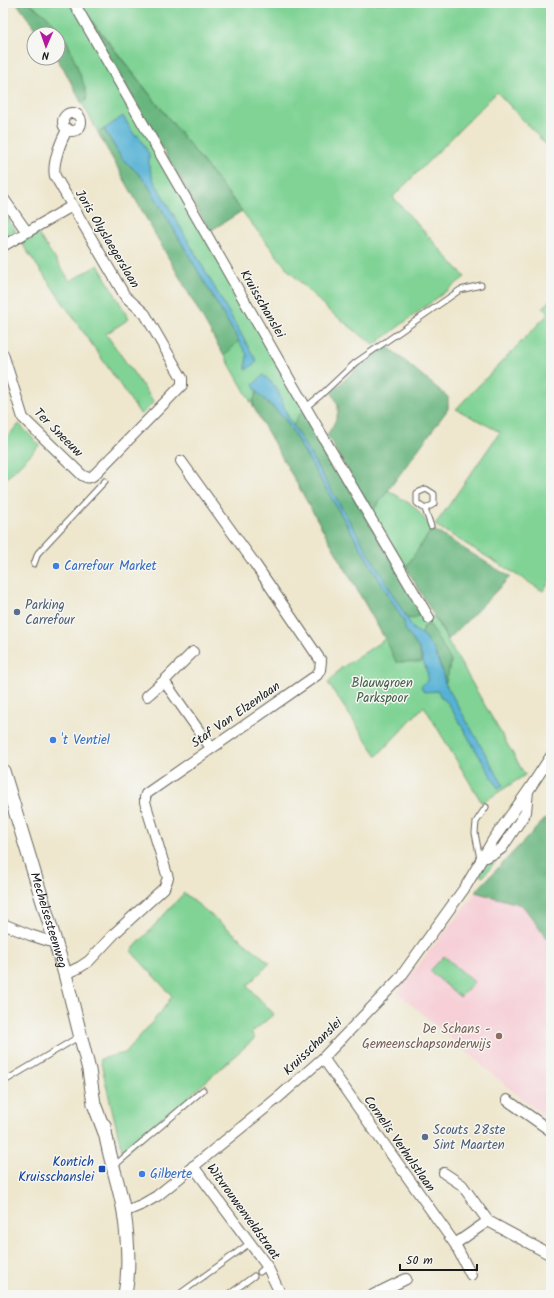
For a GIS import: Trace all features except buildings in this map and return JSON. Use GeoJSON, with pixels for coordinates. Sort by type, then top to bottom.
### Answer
{"type":"FeatureCollection","features":[{"type":"Feature","properties":{"kind":"street","name":"Kruisschanslei"},"geometry":{"type":"LineString","coordinates":[[74,3],[429,618]]}},
{"type":"Feature","properties":{"kind":"street","name":"Joris Olyslaegerslaan"},"geometry":{"type":"LineString","coordinates":[[68,129],[62,139],[54,172],[55,176],[124,296],[145,314],[183,380],[181,386],[124,445]]}},
{"type":"Feature","properties":{"kind":"street"},"geometry":{"type":"LineString","coordinates":[[3,198],[27,232]]}},
{"type":"Feature","properties":{"kind":"street"},"geometry":{"type":"LineString","coordinates":[[3,246],[72,206]]}},
{"type":"Feature","properties":{"kind":"street","name":"Ter Sneeuw"},"geometry":{"type":"LineString","coordinates":[[3,354],[23,418],[82,475],[87,478],[93,476],[124,445]]}},
{"type":"Feature","properties":{"kind":"street","name":"Staf Van Elzenlaan"},"geometry":{"type":"LineString","coordinates":[[65,974],[89,961],[116,932],[164,888],[168,878],[146,802],[146,794],[318,675],[320,670],[321,661],[255,564],[181,461]]}},
{"type":"Feature","properties":{"kind":"street"},"geometry":{"type":"LineString","coordinates":[[147,696],[193,652]]}},
{"type":"Feature","properties":{"kind":"street"},"geometry":{"type":"LineString","coordinates":[[164,681],[211,748]]}},
{"type":"Feature","properties":{"kind":"street","name":"Kruisschanslei"},"geometry":{"type":"LineString","coordinates":[[124,1212],[157,1196],[280,1096],[323,1058],[399,979],[466,886],[480,860],[551,756]]}},
{"type":"Feature","properties":{"kind":"street","name":"Mechelsesteenweg"},"geometry":{"type":"LineString","coordinates":[[3,771],[65,974],[90,1070],[94,1104],[105,1133],[124,1212],[128,1260],[125,1295]]}},
{"type":"Feature","properties":{"kind":"street"},"geometry":{"type":"LineString","coordinates":[[3,924],[55,943]]}},
{"type":"Feature","properties":{"kind":"street","name":"Cornelis Verhulstlaan"},"geometry":{"type":"LineString","coordinates":[[323,1058],[455,1244],[471,1274]]}},
{"type":"Feature","properties":{"kind":"street"},"geometry":{"type":"LineString","coordinates":[[508,1100],[551,1131]]}},
{"type":"Feature","properties":{"kind":"street","name":"Witvrouwenveldstraat"},"geometry":{"type":"LineString","coordinates":[[193,1166],[250,1243],[263,1269],[281,1295]]}},
{"type":"Feature","properties":{"kind":"street","name":"Cornelis Verhulstlaan"},"geometry":{"type":"LineString","coordinates":[[444,1173],[462,1185],[488,1221],[551,1255]]}},
{"type":"Feature","properties":{"kind":"street"},"geometry":{"type":"LineString","coordinates":[[455,1244],[488,1221]]}},
{"type":"Feature","properties":{"kind":"street"},"geometry":{"type":"LineString","coordinates":[[373,1295],[406,1278]]}},
{"type":"Feature","properties":{"kind":"lane"},"geometry":{"type":"LineString","coordinates":[[306,407],[355,363],[460,290],[481,285]]}},
{"type":"Feature","properties":{"kind":"lane"},"geometry":{"type":"LineString","coordinates":[[34,564],[38,553],[105,481]]}},
{"type":"Feature","properties":{"kind":"lane"},"geometry":{"type":"LineString","coordinates":[[425,509],[430,526]]}},
{"type":"Feature","properties":{"kind":"lane"},"geometry":{"type":"LineString","coordinates":[[480,860],[475,833],[476,822],[486,807]]}},
{"type":"Feature","properties":{"kind":"lane"},"geometry":{"type":"LineString","coordinates":[[3,1082],[81,1035]]}},
{"type":"Feature","properties":{"kind":"lane"},"geometry":{"type":"LineString","coordinates":[[113,1166],[202,1090]]}},
{"type":"Feature","properties":{"kind":"lane"},"geometry":{"type":"LineString","coordinates":[[178,1295],[250,1243]]}},
{"type":"Feature","properties":{"kind":"lane"},"geometry":{"type":"LineString","coordinates":[[228,1295],[254,1276]]}},
{"type":"Feature","properties":{"kind":"shaded area","name":"De Schans - Gemeenschapsonderwijs"},"geometry":{"type":"Polygon","coordinates":[[[475,892],[523,905],[551,943],[551,1112],[547,1119],[499,1080],[397,992],[475,892]]]}},
{"type":"Feature","properties":{"kind":"green space","name":"Blauwgroen Parkspoor"},"geometry":{"type":"Polygon","coordinates":[[[17,3],[74,3],[429,617],[434,617],[525,775],[482,803],[424,706],[377,756],[328,683],[340,669],[385,639],[62,66],[66,66],[66,26],[33,26],[17,3]]]}},
{"type":"Feature","properties":{"kind":"green space"},"geometry":{"type":"Polygon","coordinates":[[[17,3],[29,3],[49,18],[55,26],[33,26],[17,3]]]}},
{"type":"Feature","properties":{"kind":"green space"},"geometry":{"type":"Polygon","coordinates":[[[78,3],[551,3],[551,150],[497,92],[393,197],[465,277],[374,345],[328,310],[289,271],[78,3]]]}},
{"type":"Feature","properties":{"kind":"green space"},"geometry":{"type":"Polygon","coordinates":[[[81,8],[242,211],[210,231],[81,8]]]}},
{"type":"Feature","properties":{"kind":"green space"},"geometry":{"type":"Polygon","coordinates":[[[66,40],[83,82],[87,95],[86,101],[81,102],[62,66],[66,66],[66,40]]]}},
{"type":"Feature","properties":{"kind":"green space"},"geometry":{"type":"Polygon","coordinates":[[[104,129],[122,159],[146,182],[239,341],[224,356],[98,133],[104,129]]]}},
{"type":"Feature","properties":{"kind":"green space"},"geometry":{"type":"Polygon","coordinates":[[[3,211],[16,231],[3,239],[3,211]]]}},
{"type":"Feature","properties":{"kind":"green space"},"geometry":{"type":"Polygon","coordinates":[[[36,231],[70,281],[98,265],[129,319],[106,334],[154,402],[141,415],[20,241],[36,231]]]}},
{"type":"Feature","properties":{"kind":"green space"},"geometry":{"type":"Polygon","coordinates":[[[551,298],[551,579],[543,591],[435,525],[500,432],[456,409],[549,313],[543,308],[551,298]]]}},
{"type":"Feature","properties":{"kind":"green space"},"geometry":{"type":"Polygon","coordinates":[[[387,346],[448,397],[448,409],[372,512],[327,435],[335,422],[338,411],[337,403],[332,392],[359,366],[387,346]]]}},
{"type":"Feature","properties":{"kind":"green space"},"geometry":{"type":"Polygon","coordinates":[[[257,392],[285,419],[404,622],[405,629],[419,649],[422,662],[396,662],[388,644],[254,408],[253,401],[257,392]]]}},
{"type":"Feature","properties":{"kind":"green space"},"geometry":{"type":"Polygon","coordinates":[[[303,412],[420,610],[419,615],[413,619],[407,618],[293,426],[300,413],[303,412]]]}},
{"type":"Feature","properties":{"kind":"green space"},"geometry":{"type":"Polygon","coordinates":[[[19,424],[40,445],[3,482],[3,441],[19,424]]]}},
{"type":"Feature","properties":{"kind":"green space"},"geometry":{"type":"Polygon","coordinates":[[[388,490],[415,507],[432,529],[406,567],[372,512],[388,490]]]}},
{"type":"Feature","properties":{"kind":"green space"},"geometry":{"type":"Polygon","coordinates":[[[432,529],[510,577],[448,640],[406,567],[432,529]]]}},
{"type":"Feature","properties":{"kind":"green space"},"geometry":{"type":"Polygon","coordinates":[[[424,626],[431,626],[451,661],[445,683],[440,663],[422,634],[424,626]]]}},
{"type":"Feature","properties":{"kind":"green space"},"geometry":{"type":"Polygon","coordinates":[[[548,816],[551,822],[551,943],[522,905],[475,892],[548,816]]]}},
{"type":"Feature","properties":{"kind":"green space"},"geometry":{"type":"Polygon","coordinates":[[[509,845],[483,877],[479,875],[486,862],[509,845]]]}},
{"type":"Feature","properties":{"kind":"green space"},"geometry":{"type":"Polygon","coordinates":[[[184,893],[270,963],[247,986],[274,1014],[251,1033],[255,1038],[123,1155],[100,1059],[125,1053],[161,1012],[172,996],[131,951],[184,893]]]}},
{"type":"Feature","properties":{"kind":"green space"},"geometry":{"type":"Polygon","coordinates":[[[444,956],[474,982],[460,997],[430,971],[444,956]]]}},
{"type":"Feature","properties":{"kind":"water"},"geometry":{"type":"Polygon","coordinates":[[[123,116],[135,136],[138,135],[149,154],[149,165],[153,179],[257,362],[246,370],[247,355],[146,182],[122,159],[104,129],[123,116]]]}},
{"type":"Feature","properties":{"kind":"water"},"geometry":{"type":"Polygon","coordinates":[[[263,375],[277,389],[288,417],[414,630],[422,634],[434,650],[445,683],[503,785],[498,788],[448,703],[441,697],[438,691],[424,692],[421,686],[427,681],[428,675],[419,649],[405,629],[404,622],[285,419],[257,392],[253,385],[263,375]]]}},
{"type":"Feature","properties":{"kind":"place","name":"Carrefour Market"},"geometry":{"type":"Point","coordinates":[56,566]}},
{"type":"Feature","properties":{"kind":"place","name":"Parking Carrefour"},"geometry":{"type":"Point","coordinates":[17,612]}},
{"type":"Feature","properties":{"kind":"place","name":"'t Ventiel"},"geometry":{"type":"Point","coordinates":[53,740]}},
{"type":"Feature","properties":{"kind":"place","name":"De Schans - Gemeenschapsonderwijs"},"geometry":{"type":"Point","coordinates":[499,1036]}},
{"type":"Feature","properties":{"kind":"place","name":"Scouts 28ste Sint Maarten"},"geometry":{"type":"Point","coordinates":[425,1137]}},
{"type":"Feature","properties":{"kind":"place","name":"Kontich Kruisschanslei"},"geometry":{"type":"Point","coordinates":[102,1169]}},
{"type":"Feature","properties":{"kind":"place","name":"Gilberte"},"geometry":{"type":"Point","coordinates":[142,1174]}}]}
